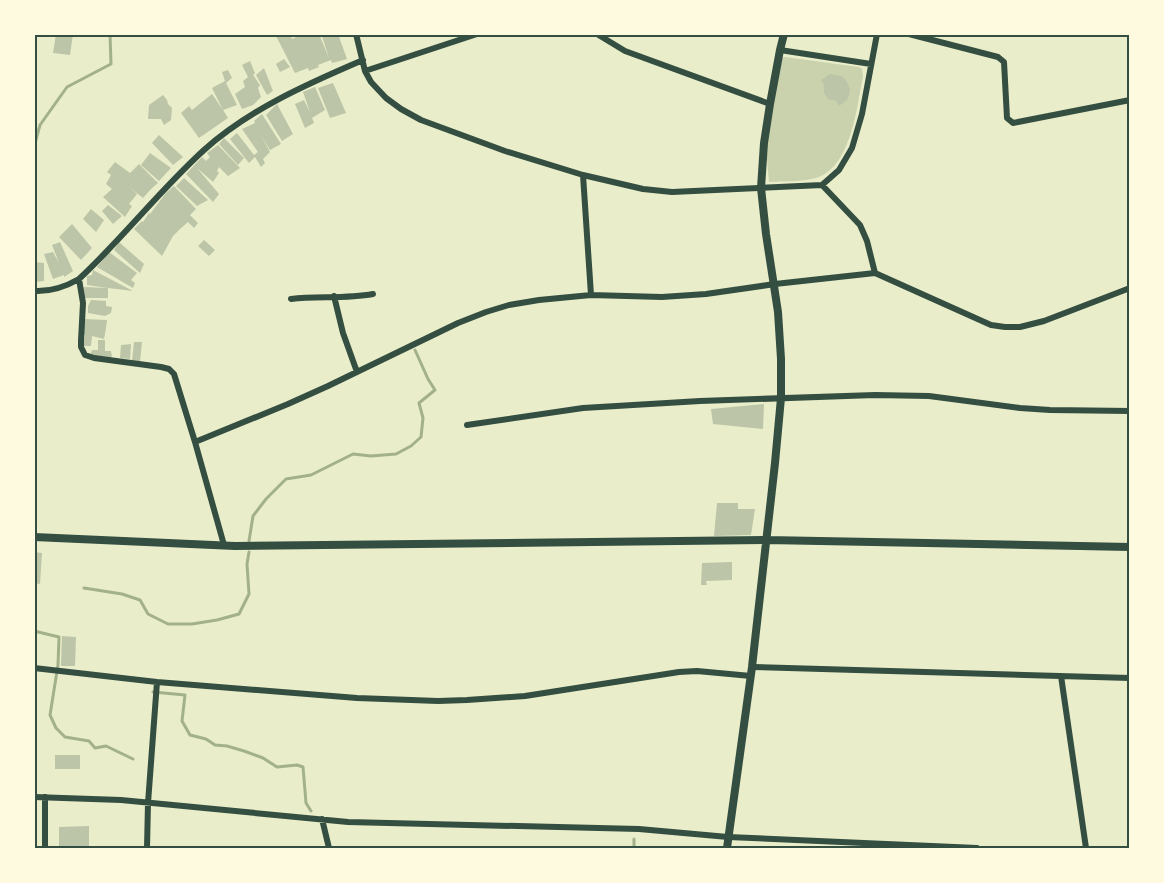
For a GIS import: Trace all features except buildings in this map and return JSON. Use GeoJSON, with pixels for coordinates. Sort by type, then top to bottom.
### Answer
{"type":"FeatureCollection","features":[{"type":"Feature","properties":{"kind":"street"},"geometry":{"type":"LineString","coordinates":[[356,34],[365,71],[371,82],[386,98],[421,120],[505,151],[583,175],[643,189],[672,192],[822,186],[839,170],[852,148],[862,114],[876,34]]}},
{"type":"Feature","properties":{"kind":"street"},"geometry":{"type":"LineString","coordinates":[[365,71],[477,34]]}},
{"type":"Feature","properties":{"kind":"street"},"geometry":{"type":"LineString","coordinates":[[597,34],[625,51],[770,104]]}},
{"type":"Feature","properties":{"kind":"street"},"geometry":{"type":"LineString","coordinates":[[727,849],[751,676],[781,398],[781,339],[761,188],[764,143],[784,34]]}},
{"type":"Feature","properties":{"kind":"street"},"geometry":{"type":"LineString","coordinates":[[909,34],[980,51],[1002,59],[1007,118],[1013,123],[1130,100]]}},
{"type":"Feature","properties":{"kind":"street"},"geometry":{"type":"LineString","coordinates":[[780,50],[871,64]]}},
{"type":"Feature","properties":{"kind":"street"},"geometry":{"type":"LineString","coordinates":[[34,291],[54,290],[79,279],[204,150],[235,125],[302,86],[363,60]]}},
{"type":"Feature","properties":{"kind":"street"},"geometry":{"type":"LineString","coordinates":[[583,175],[591,295]]}},
{"type":"Feature","properties":{"kind":"street"},"geometry":{"type":"LineString","coordinates":[[822,186],[860,225],[875,273]]}},
{"type":"Feature","properties":{"kind":"street"},"geometry":{"type":"LineString","coordinates":[[195,442],[288,404],[458,323],[510,305],[539,300],[591,295],[685,296],[875,273],[991,325],[1020,327],[1044,321],[1130,288]]}},
{"type":"Feature","properties":{"kind":"street"},"geometry":{"type":"LineString","coordinates":[[79,279],[83,303],[81,341],[83,351],[89,357],[161,367],[169,369],[174,374],[224,545]]}},
{"type":"Feature","properties":{"kind":"street"},"geometry":{"type":"LineString","coordinates":[[291,299],[373,294]]}},
{"type":"Feature","properties":{"kind":"street"},"geometry":{"type":"LineString","coordinates":[[334,296],[343,333],[357,372]]}},
{"type":"Feature","properties":{"kind":"street"},"geometry":{"type":"LineString","coordinates":[[467,425],[583,408],[700,400],[875,395],[920,396],[1050,410],[1130,411]]}},
{"type":"Feature","properties":{"kind":"street"},"geometry":{"type":"LineString","coordinates":[[34,537],[224,545],[767,540],[1130,548]]}},
{"type":"Feature","properties":{"kind":"street"},"geometry":{"type":"LineString","coordinates":[[752,667],[1130,678]]}},
{"type":"Feature","properties":{"kind":"street"},"geometry":{"type":"LineString","coordinates":[[34,668],[157,682],[346,697],[438,701],[525,696],[679,672],[751,676]]}},
{"type":"Feature","properties":{"kind":"street"},"geometry":{"type":"LineString","coordinates":[[1061,676],[1086,849]]}},
{"type":"Feature","properties":{"kind":"street"},"geometry":{"type":"LineString","coordinates":[[147,849],[157,682]]}},
{"type":"Feature","properties":{"kind":"street"},"geometry":{"type":"LineString","coordinates":[[34,797],[111,800],[379,824],[629,829],[728,837],[977,849]]}},
{"type":"Feature","properties":{"kind":"street"},"geometry":{"type":"LineString","coordinates":[[45,797],[45,849]]}},
{"type":"Feature","properties":{"kind":"street"},"geometry":{"type":"LineString","coordinates":[[322,819],[329,849]]}},
{"type":"Feature","properties":{"kind":"green space"},"geometry":{"type":"Polygon","coordinates":[[[782,58],[859,67],[862,69],[863,76],[855,119],[845,150],[837,162],[828,172],[816,178],[769,182],[768,133],[782,58]]]}},
{"type":"Feature","properties":{"kind":"waterway"},"geometry":{"type":"LineString","coordinates":[[34,147],[40,125],[67,87],[111,64],[110,34]]}},
{"type":"Feature","properties":{"kind":"waterway"},"geometry":{"type":"LineString","coordinates":[[249,541],[253,516],[286,479],[311,475],[353,454],[371,456],[396,454],[411,446],[421,437],[423,418],[419,403],[435,390],[415,350]]}},
{"type":"Feature","properties":{"kind":"waterway"},"geometry":{"type":"LineString","coordinates":[[84,588],[122,594],[140,600],[148,614],[168,624],[192,624],[217,620],[239,614],[249,594],[247,564],[249,552]]}},
{"type":"Feature","properties":{"kind":"waterway"},"geometry":{"type":"LineString","coordinates":[[34,631],[59,637],[58,665],[50,715],[56,728],[65,737],[89,741],[95,748],[106,746],[133,759]]}},
{"type":"Feature","properties":{"kind":"waterway"},"geometry":{"type":"LineString","coordinates":[[153,692],[185,695],[182,721],[190,735],[206,739],[215,745],[244,751],[263,758],[277,767],[297,765],[303,767],[306,803],[311,811]]}},
{"type":"Feature","properties":{"kind":"waterway"},"geometry":{"type":"LineString","coordinates":[[634,839],[634,848]]}}]}
